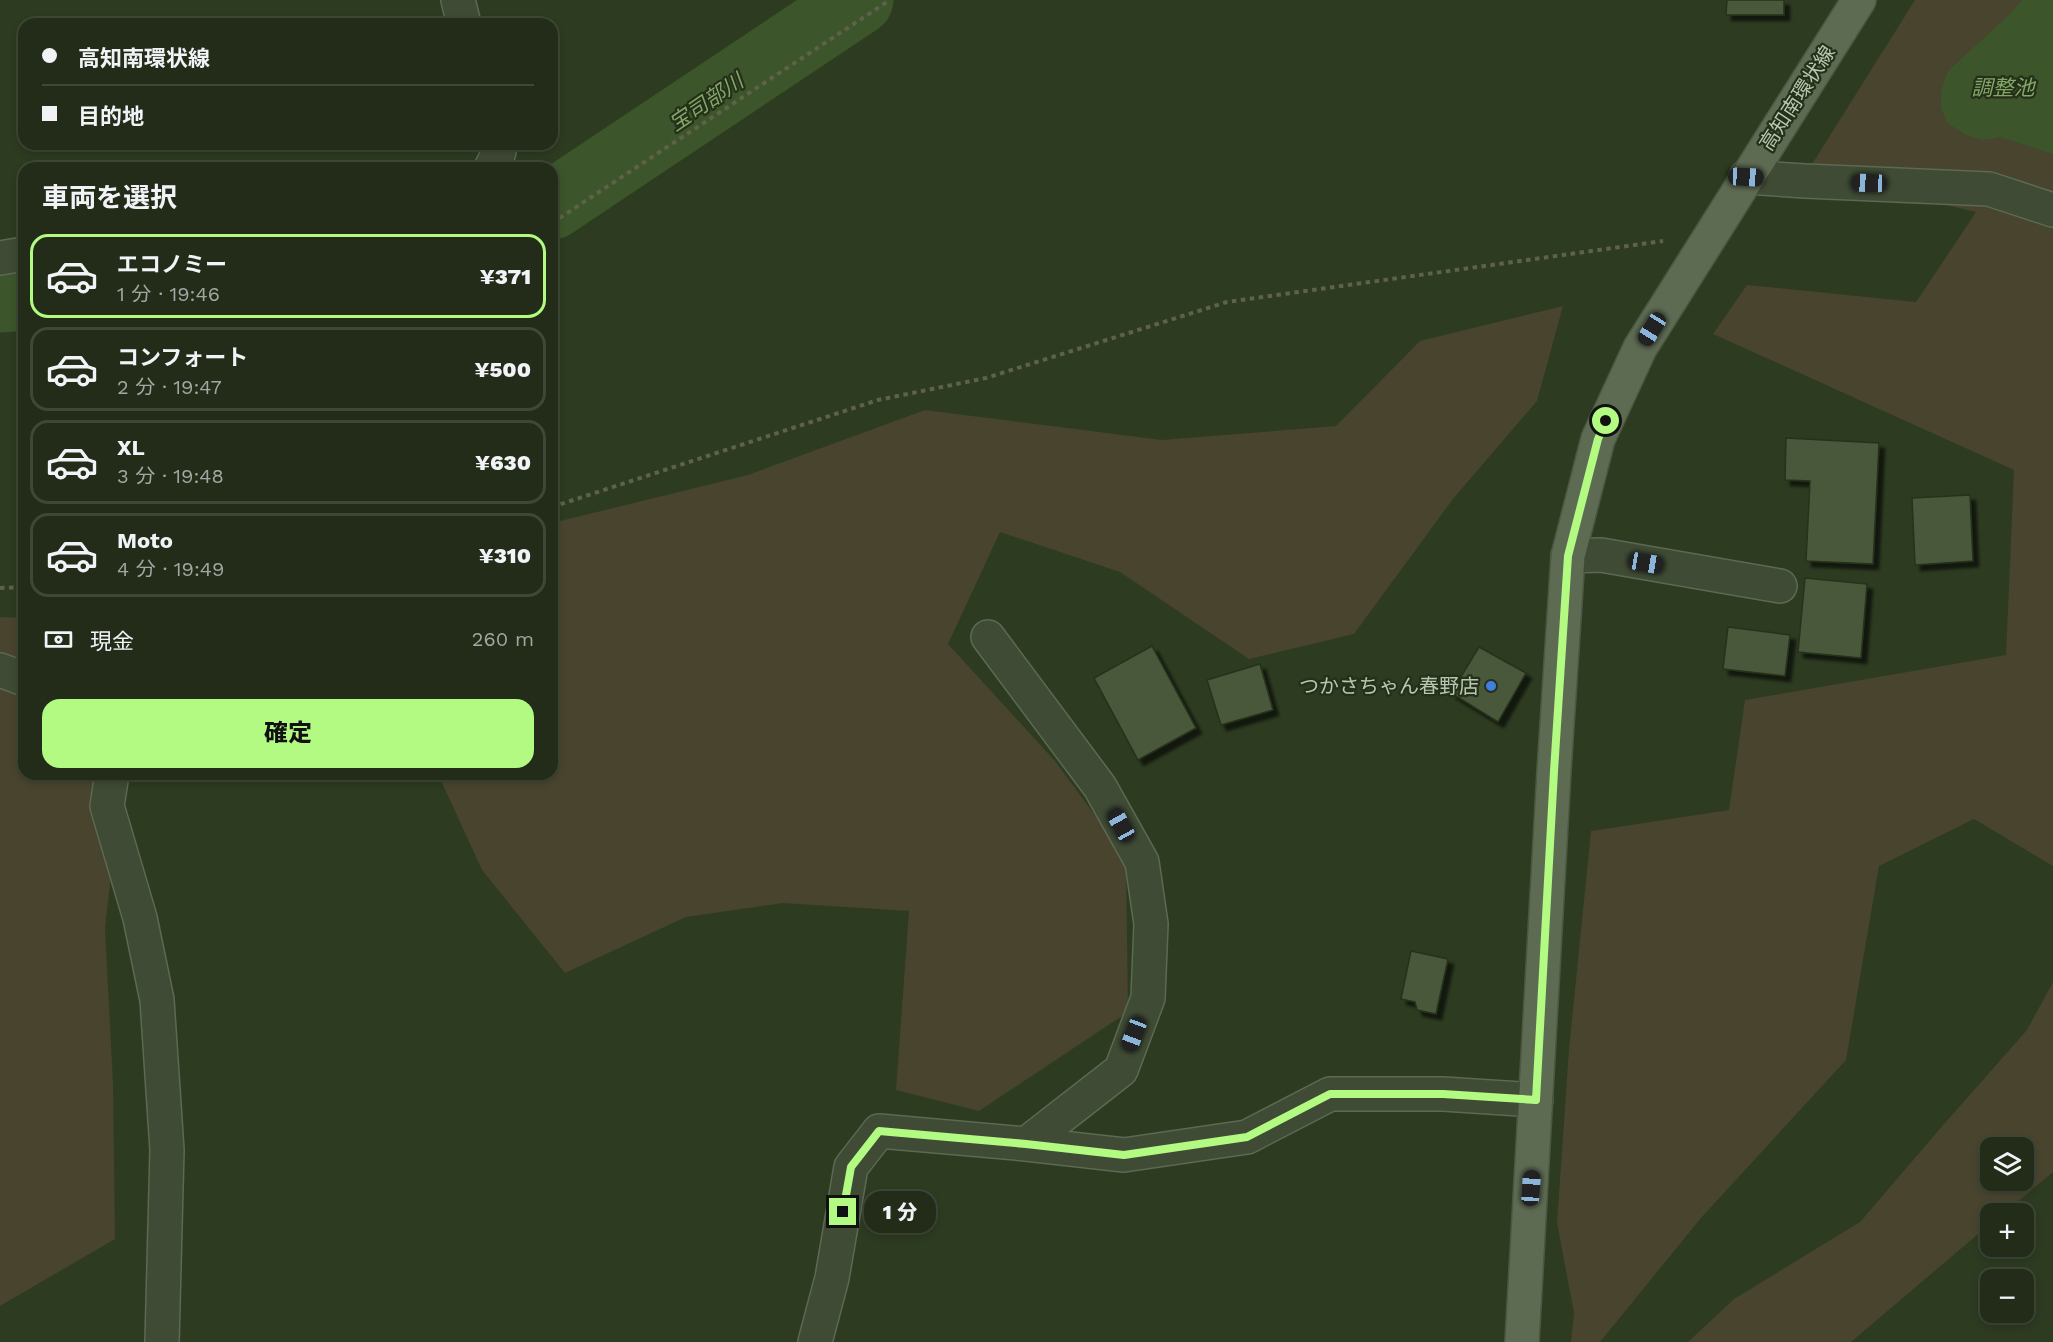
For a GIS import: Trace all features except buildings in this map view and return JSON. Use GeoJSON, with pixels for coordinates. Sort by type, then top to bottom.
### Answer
{"type":"FeatureCollection","features":[{"type":"Feature","properties":{"kind":"main road","name":"高知南環状線"},"geometry":{"type":"LineString","coordinates":[[1522,1342],[1568,556],[1598,439],[1640,348],[1859,0]]}},
{"type":"Feature","properties":{"kind":"street"},"geometry":{"type":"LineString","coordinates":[[458,0],[462,18]]}},
{"type":"Feature","properties":{"kind":"street"},"geometry":{"type":"LineString","coordinates":[[1746,177],[1805,182],[1989,189],[2053,210]]}},
{"type":"Feature","properties":{"kind":"street"},"geometry":{"type":"LineString","coordinates":[[0,258],[18,255]]}},
{"type":"Feature","properties":{"kind":"street"},"geometry":{"type":"LineString","coordinates":[[1568,556],[1601,555],[1780,586]]}},
{"type":"Feature","properties":{"kind":"street"},"geometry":{"type":"LineString","coordinates":[[988,637],[1101,788],[1142,862],[1151,924],[1148,998],[1121,1070],[1026,1144]]}},
{"type":"Feature","properties":{"kind":"street"},"geometry":{"type":"LineString","coordinates":[[0,670],[18,677]]}},
{"type":"Feature","properties":{"kind":"street"},"geometry":{"type":"LineString","coordinates":[[111,780],[107,806],[140,918],[157,1000],[167,1150],[162,1342]]}},
{"type":"Feature","properties":{"kind":"street"},"geometry":{"type":"LineString","coordinates":[[815,1342],[832,1278],[851,1167],[879,1131],[1124,1155],[1247,1137],[1330,1094],[1443,1094],[1536,1100]]}},
{"type":"Feature","properties":{"kind":"path"},"geometry":{"type":"LineString","coordinates":[[558,219],[890,0]]}},
{"type":"Feature","properties":{"kind":"path"},"geometry":{"type":"LineString","coordinates":[[558,505],[878,400],[986,378],[1227,302],[1711,234]]}},
{"type":"Feature","properties":{"kind":"path"},"geometry":{"type":"LineString","coordinates":[[0,588],[18,587]]}},
{"type":"Feature","properties":{"kind":"shaded area"},"geometry":{"type":"Polygon","coordinates":[[[1915,0],[2053,0],[2053,866],[1974,819],[1879,866],[1846,1060],[1701,1218],[1600,1342],[1571,1342],[1574,1313],[1557,1223],[1569,1049],[1591,831],[1729,810],[1745,700],[2006,655],[2014,470],[1713,334],[1747,285],[1916,302],[1976,212],[1807,172],[1915,0]]]}},
{"type":"Feature","properties":{"kind":"shaded area"},"geometry":{"type":"Polygon","coordinates":[[[1563,306],[1537,401],[1453,499],[1354,634],[1249,659],[1120,572],[1000,532],[948,644],[1055,761],[1126,857],[1128,1012],[979,1111],[896,1090],[909,911],[783,903],[686,917],[565,973],[482,870],[441,780],[558,780],[558,522],[748,475],[925,410],[1162,440],[1336,426],[1420,341],[1563,306]]]}},
{"type":"Feature","properties":{"kind":"shaded area"},"geometry":{"type":"Polygon","coordinates":[[[0,617],[18,618],[18,780],[122,780],[105,928],[113,1083],[115,1239],[0,1306],[0,617]]]}},
{"type":"Feature","properties":{"kind":"shaded area"},"geometry":{"type":"Polygon","coordinates":[[[2053,982],[2053,1172],[2034,1188],[2034,1137],[1980,1137],[1980,1191],[2030,1191],[2016,1203],[1980,1203],[1980,1232],[1851,1342],[1688,1342],[1734,1299],[1860,1222],[2027,1030],[2053,982]]]}},
{"type":"Feature","properties":{"kind":"water","name":"調整池"},"geometry":{"type":"Polygon","coordinates":[[[2022,0],[2053,0],[2053,154],[2000,137],[1982,140],[1966,135],[1947,123],[1941,108],[1941,92],[1948,71],[2022,0]]]}},
{"type":"Feature","properties":{"kind":"waterway","name":"宝司部川"},"geometry":{"type":"LineString","coordinates":[[558,201],[859,0]]}},
{"type":"Feature","properties":{"kind":"waterway","name":"宝司部川"},"geometry":{"type":"LineString","coordinates":[[0,298],[18,296]]}},
{"type":"Feature","properties":{"kind":"place","name":"つかさちゃん春野店"},"geometry":{"type":"Point","coordinates":[1491,686]}},
{"type":"Feature","properties":{"kind":"route"},"geometry":{"type":"LineString","coordinates":[[843,1212],[851,1167],[879,1131],[1124,1155],[1247,1137],[1330,1094],[1443,1094],[1536,1100],[1568,556],[1598,439],[1606,421]]}}]}
